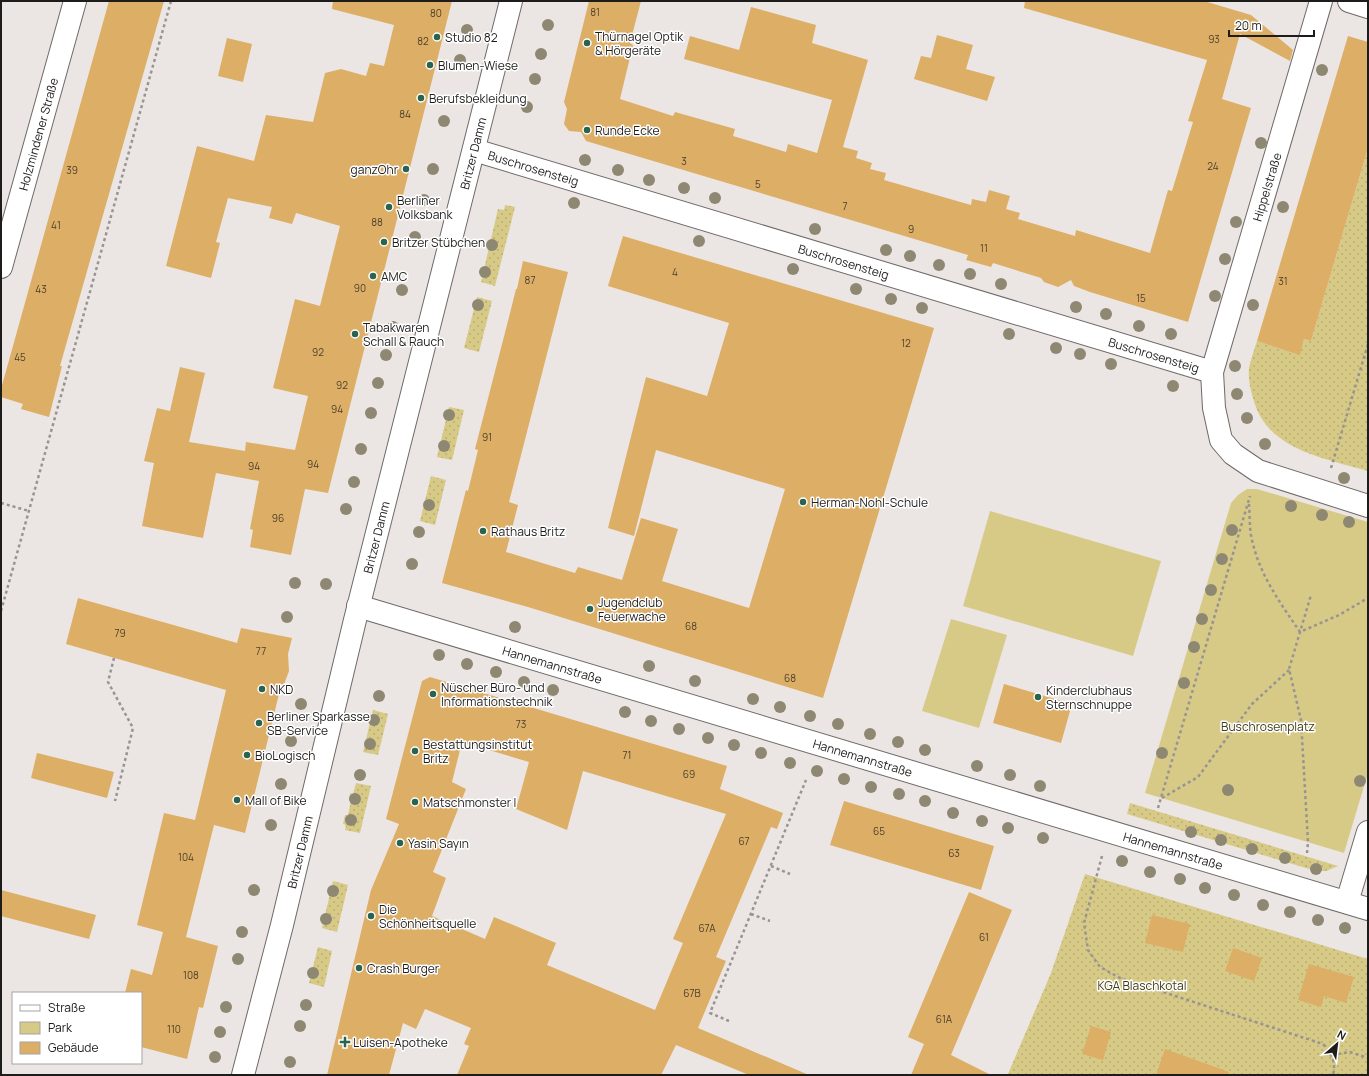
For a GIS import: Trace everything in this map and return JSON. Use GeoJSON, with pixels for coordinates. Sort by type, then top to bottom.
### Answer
{"type":"FeatureCollection","features":[{"type":"Feature","properties":{"kind":"street","name":"Holzmindener Straße"},"geometry":{"type":"LineString","coordinates":[[1,267],[75,1]]}},
{"type":"Feature","properties":{"kind":"street","name":"Britzer Damm"},"geometry":{"type":"LineString","coordinates":[[243,1075],[282,925],[358,606],[511,1]]}},
{"type":"Feature","properties":{"kind":"street","name":"Hippelstraße"},"geometry":{"type":"LineString","coordinates":[[1212,372],[1321,1]]}},
{"type":"Feature","properties":{"kind":"street"},"geometry":{"type":"LineString","coordinates":[[1349,1],[1368,7]]}},
{"type":"Feature","properties":{"kind":"street","name":"Buschrosensteig"},"geometry":{"type":"LineString","coordinates":[[474,150],[1212,372]]}},
{"type":"Feature","properties":{"kind":"street"},"geometry":{"type":"LineString","coordinates":[[1212,372],[1214,408],[1220,440],[1233,454],[1258,471],[1368,506]]}},
{"type":"Feature","properties":{"kind":"street","name":"Hannemannstraße"},"geometry":{"type":"LineString","coordinates":[[358,606],[1368,909]]}},
{"type":"Feature","properties":{"kind":"street"},"geometry":{"type":"LineString","coordinates":[[1347,902],[1368,832]]}},
{"type":"Feature","properties":{"kind":"path"},"geometry":{"type":"LineString","coordinates":[[1,611],[171,1]]}},
{"type":"Feature","properties":{"kind":"path"},"geometry":{"type":"LineString","coordinates":[[1323,492],[1368,344]]}},
{"type":"Feature","properties":{"kind":"path"},"geometry":{"type":"LineString","coordinates":[[1158,808],[1258,471]]}},
{"type":"Feature","properties":{"kind":"path"},"geometry":{"type":"LineString","coordinates":[[1249,501],[1252,544],[1258,561],[1272,589],[1300,632]]}},
{"type":"Feature","properties":{"kind":"path"},"geometry":{"type":"LineString","coordinates":[[1,503],[29,511]]}},
{"type":"Feature","properties":{"kind":"path"},"geometry":{"type":"LineString","coordinates":[[1307,853],[1308,842],[1301,720],[1289,669],[1311,595]]}},
{"type":"Feature","properties":{"kind":"path"},"geometry":{"type":"LineString","coordinates":[[1300,632],[1339,615],[1368,598]]}},
{"type":"Feature","properties":{"kind":"path"},"geometry":{"type":"LineString","coordinates":[[114,658],[108,682],[133,728],[115,801]]}},
{"type":"Feature","properties":{"kind":"path"},"geometry":{"type":"LineString","coordinates":[[1161,798],[1198,777],[1252,704],[1289,669]]}},
{"type":"Feature","properties":{"kind":"path"},"geometry":{"type":"LineString","coordinates":[[729,1021],[710,1014],[806,780]]}},
{"type":"Feature","properties":{"kind":"path"},"geometry":{"type":"LineString","coordinates":[[1109,831],[1084,923],[1088,950],[1100,967],[1120,978],[1323,1044],[1332,1055],[1335,1068],[1333,1075]]}},
{"type":"Feature","properties":{"kind":"path"},"geometry":{"type":"LineString","coordinates":[[771,866],[790,874]]}},
{"type":"Feature","properties":{"kind":"path"},"geometry":{"type":"LineString","coordinates":[[751,914],[770,921]]}},
{"type":"Feature","properties":{"kind":"path"},"geometry":{"type":"LineString","coordinates":[[1332,1055],[1350,1052],[1368,1058]]}},
{"type":"Feature","properties":{"kind":"green space"},"geometry":{"type":"Polygon","coordinates":[[[1368,148],[1368,471],[1316,456],[1299,449],[1283,441],[1270,430],[1260,416],[1253,398],[1249,368],[1257,341],[1299,354],[1304,339],[1311,341],[1368,148]]]}},
{"type":"Feature","properties":{"kind":"green space"},"geometry":{"type":"Polygon","coordinates":[[[505,205],[515,207],[495,286],[481,282],[498,209],[504,210],[505,205]]]}},
{"type":"Feature","properties":{"kind":"green space"},"geometry":{"type":"Polygon","coordinates":[[[477,297],[492,301],[479,352],[464,348],[477,297]]]}},
{"type":"Feature","properties":{"kind":"green space"},"geometry":{"type":"Polygon","coordinates":[[[449,407],[464,410],[452,460],[437,457],[449,407]]]}},
{"type":"Feature","properties":{"kind":"green space"},"geometry":{"type":"Polygon","coordinates":[[[431,476],[446,480],[435,525],[420,521],[431,476]]]}},
{"type":"Feature","properties":{"kind":"green space","name":"Buschrosenplatz"},"geometry":{"type":"Polygon","coordinates":[[[1247,489],[1257,489],[1368,522],[1368,773],[1344,853],[1145,793],[1231,503],[1238,495],[1247,489]]]}},
{"type":"Feature","properties":{"kind":"green space"},"geometry":{"type":"Polygon","coordinates":[[[990,511],[1161,561],[1133,656],[963,606],[990,511]]]}},
{"type":"Feature","properties":{"kind":"green space"},"geometry":{"type":"Polygon","coordinates":[[[951,619],[1007,635],[979,728],[922,711],[951,619]]]}},
{"type":"Feature","properties":{"kind":"green space"},"geometry":{"type":"Polygon","coordinates":[[[373,710],[388,714],[378,755],[363,752],[373,710]]]}},
{"type":"Feature","properties":{"kind":"green space"},"geometry":{"type":"Polygon","coordinates":[[[356,783],[371,786],[360,833],[345,830],[346,825],[343,824],[345,815],[348,815],[351,801],[349,800],[350,793],[353,794],[356,783]]]}},
{"type":"Feature","properties":{"kind":"green space"},"geometry":{"type":"Polygon","coordinates":[[[1130,803],[1338,866],[1326,871],[1316,871],[1127,814],[1130,803]]]}},
{"type":"Feature","properties":{"kind":"green space","name":"KGA Blaschkotal"},"geometry":{"type":"Polygon","coordinates":[[[1085,874],[1368,959],[1368,1075],[1008,1074],[1051,973],[1085,874]]]}},
{"type":"Feature","properties":{"kind":"green space"},"geometry":{"type":"Polygon","coordinates":[[[333,881],[348,885],[337,932],[322,928],[333,881]]]}},
{"type":"Feature","properties":{"kind":"green space"},"geometry":{"type":"Polygon","coordinates":[[[318,947],[332,951],[324,987],[309,983],[318,947]]]}},
{"type":"Feature","properties":{"kind":"building"},"geometry":{"type":"Polygon","coordinates":[[[109,1],[164,1],[60,366],[62,366],[49,417],[21,409],[23,404],[1,397],[1,389],[109,1]]]}},
{"type":"Feature","properties":{"kind":"building"},"geometry":{"type":"Polygon","coordinates":[[[333,1],[452,1],[328,493],[305,489],[291,555],[250,547],[253,530],[250,529],[259,481],[216,473],[203,538],[142,526],[154,463],[144,461],[157,408],[170,411],[180,367],[205,373],[189,442],[245,451],[246,442],[295,450],[308,396],[273,388],[295,299],[320,306],[340,226],[296,213],[292,224],[269,218],[272,207],[228,198],[216,242],[220,243],[211,278],[166,266],[197,146],[254,161],[266,115],[313,122],[325,73],[341,69],[366,76],[370,63],[384,66],[394,25],[332,9],[333,1]]]}},
{"type":"Feature","properties":{"kind":"building"},"geometry":{"type":"Polygon","coordinates":[[[589,1],[641,1],[630,43],[633,45],[620,99],[673,116],[675,112],[735,129],[733,136],[786,152],[788,144],[817,153],[832,100],[684,59],[690,36],[739,50],[751,7],[816,25],[812,43],[868,60],[843,147],[858,151],[856,158],[872,163],[870,169],[886,173],[884,180],[971,205],[972,199],[986,202],[989,190],[1010,196],[1006,209],[1020,213],[1018,219],[1075,236],[1076,230],[1150,253],[1168,190],[1172,191],[1193,122],[1188,121],[1207,60],[1024,8],[1025,1],[1204,1],[1251,15],[1293,50],[1290,61],[1240,34],[1222,99],[1251,108],[1188,322],[1090,292],[1074,286],[1071,280],[1058,287],[1044,282],[1041,278],[993,263],[991,267],[966,260],[968,255],[586,141],[581,132],[569,131],[564,124],[567,109],[564,102],[589,1]]]}},
{"type":"Feature","properties":{"kind":"building"},"geometry":{"type":"Polygon","coordinates":[[[937,35],[973,45],[966,69],[995,77],[987,101],[914,79],[921,56],[931,58],[937,35]]]}},
{"type":"Feature","properties":{"kind":"building"},"geometry":{"type":"Polygon","coordinates":[[[1348,36],[1368,42],[1368,148],[1311,341],[1304,339],[1300,355],[1257,341],[1348,36]]]}},
{"type":"Feature","properties":{"kind":"building"},"geometry":{"type":"Polygon","coordinates":[[[227,38],[252,44],[243,82],[218,76],[227,38]]]}},
{"type":"Feature","properties":{"kind":"building","name":"Herman-Nohl-Schule"},"geometry":{"type":"Polygon","coordinates":[[[623,236],[934,328],[823,698],[528,607],[442,583],[466,490],[468,491],[478,450],[475,449],[523,261],[568,272],[509,502],[518,505],[506,552],[575,573],[578,567],[622,580],[641,518],[678,529],[662,581],[749,608],[785,489],[656,450],[634,536],[608,528],[646,377],[707,396],[729,323],[608,286],[623,236]]]}},
{"type":"Feature","properties":{"kind":"building"},"geometry":{"type":"Polygon","coordinates":[[[78,598],[237,643],[241,628],[292,638],[288,654],[289,671],[279,694],[245,833],[214,825],[186,937],[218,946],[203,1008],[199,1007],[187,1059],[142,1047],[142,992],[125,992],[131,969],[152,975],[163,932],[137,925],[164,813],[195,820],[226,690],[66,644],[78,598]]]}},
{"type":"Feature","properties":{"kind":"building"},"geometry":{"type":"Polygon","coordinates":[[[430,677],[727,766],[720,789],[783,813],[777,829],[771,827],[716,957],[726,961],[698,1028],[809,1075],[749,1075],[676,1045],[661,1075],[457,1075],[469,1046],[464,1044],[471,1028],[425,1009],[416,1029],[403,1023],[389,1075],[327,1075],[371,890],[399,824],[386,819],[422,681],[430,677]],[[462,742],[452,782],[466,789],[433,872],[446,878],[432,916],[485,939],[494,917],[556,943],[547,965],[655,1010],[683,943],[673,939],[726,814],[583,771],[567,830],[516,809],[529,762],[462,742]]]}},
{"type":"Feature","properties":{"kind":"building"},"geometry":{"type":"Polygon","coordinates":[[[1004,684],[1072,704],[1061,743],[993,723],[1004,684]]]}},
{"type":"Feature","properties":{"kind":"building"},"geometry":{"type":"Polygon","coordinates":[[[37,753],[114,772],[107,798],[31,778],[37,753]]]}},
{"type":"Feature","properties":{"kind":"building"},"geometry":{"type":"Polygon","coordinates":[[[844,801],[994,846],[981,890],[830,845],[844,801]]]}},
{"type":"Feature","properties":{"kind":"building"},"geometry":{"type":"Polygon","coordinates":[[[1,890],[96,915],[89,939],[1,916],[1,890]]]}},
{"type":"Feature","properties":{"kind":"building"},"geometry":{"type":"Polygon","coordinates":[[[969,892],[1012,910],[951,1055],[991,1075],[911,1075],[924,1044],[908,1037],[969,892]]]}},
{"type":"Feature","properties":{"kind":"building"},"geometry":{"type":"Polygon","coordinates":[[[1152,915],[1190,924],[1183,952],[1145,943],[1152,915]]]}},
{"type":"Feature","properties":{"kind":"building"},"geometry":{"type":"Polygon","coordinates":[[[1233,948],[1262,958],[1254,981],[1225,971],[1233,948]]]}},
{"type":"Feature","properties":{"kind":"building"},"geometry":{"type":"Polygon","coordinates":[[[1309,964],[1354,977],[1346,1003],[1324,996],[1321,1007],[1298,1000],[1309,964]]]}},
{"type":"Feature","properties":{"kind":"building"},"geometry":{"type":"Polygon","coordinates":[[[1091,1026],[1111,1032],[1103,1060],[1082,1054],[1091,1026]]]}},
{"type":"Feature","properties":{"kind":"building"},"geometry":{"type":"Polygon","coordinates":[[[1165,1049],[1229,1072],[1228,1075],[1156,1075],[1165,1049]]]}},
{"type":"Feature","properties":{"kind":"place","name":"Studio 82"},"geometry":{"type":"Point","coordinates":[437,37]}},
{"type":"Feature","properties":{"kind":"place","name":"Thürnagel Optik & Hörgeräte"},"geometry":{"type":"Point","coordinates":[587,43]}},
{"type":"Feature","properties":{"kind":"place","name":"Blumen-Wiese"},"geometry":{"type":"Point","coordinates":[430,65]}},
{"type":"Feature","properties":{"kind":"place","name":"Berufsbekleidung"},"geometry":{"type":"Point","coordinates":[421,98]}},
{"type":"Feature","properties":{"kind":"place","name":"Runde Ecke"},"geometry":{"type":"Point","coordinates":[587,130]}},
{"type":"Feature","properties":{"kind":"place","name":"ganzOhr"},"geometry":{"type":"Point","coordinates":[406,169]}},
{"type":"Feature","properties":{"kind":"place","name":"Berliner Volksbank"},"geometry":{"type":"Point","coordinates":[389,207]}},
{"type":"Feature","properties":{"kind":"place","name":"Britzer Stübchen"},"geometry":{"type":"Point","coordinates":[384,242]}},
{"type":"Feature","properties":{"kind":"place","name":"AMC"},"geometry":{"type":"Point","coordinates":[373,276]}},
{"type":"Feature","properties":{"kind":"place","name":"Tabakwaren Schall & Rauch"},"geometry":{"type":"Point","coordinates":[355,334]}},
{"type":"Feature","properties":{"kind":"place","name":"Herman-Nohl-Schule"},"geometry":{"type":"Point","coordinates":[803,502]}},
{"type":"Feature","properties":{"kind":"place","name":"Rathaus Britz"},"geometry":{"type":"Point","coordinates":[483,531]}},
{"type":"Feature","properties":{"kind":"place","name":"Jugendclub Feuerwache"},"geometry":{"type":"Point","coordinates":[590,609]}},
{"type":"Feature","properties":{"kind":"place","name":"NKD"},"geometry":{"type":"Point","coordinates":[262,689]}},
{"type":"Feature","properties":{"kind":"place","name":"Nüscher Büro- und Informationstechnik"},"geometry":{"type":"Point","coordinates":[433,694]}},
{"type":"Feature","properties":{"kind":"place","name":"Kinderclubhaus Sternschnuppe"},"geometry":{"type":"Point","coordinates":[1038,697]}},
{"type":"Feature","properties":{"kind":"place","name":"Berliner Sparkasse SB-Service"},"geometry":{"type":"Point","coordinates":[259,723]}},
{"type":"Feature","properties":{"kind":"place","name":"Bestattungsinstitut Britz"},"geometry":{"type":"Point","coordinates":[415,751]}},
{"type":"Feature","properties":{"kind":"place","name":"BioLogisch"},"geometry":{"type":"Point","coordinates":[247,755]}},
{"type":"Feature","properties":{"kind":"place","name":"Mall of Bike"},"geometry":{"type":"Point","coordinates":[237,800]}},
{"type":"Feature","properties":{"kind":"place","name":"Matschmonster I"},"geometry":{"type":"Point","coordinates":[415,802]}},
{"type":"Feature","properties":{"kind":"place","name":"Yasin Sayın"},"geometry":{"type":"Point","coordinates":[400,843]}},
{"type":"Feature","properties":{"kind":"place","name":"Die Schönheitsquelle"},"geometry":{"type":"Point","coordinates":[371,916]}},
{"type":"Feature","properties":{"kind":"place","name":"Crash Burger"},"geometry":{"type":"Point","coordinates":[359,968]}},
{"type":"Feature","properties":{"kind":"place","name":"Luisen-Apotheke"},"geometry":{"type":"Point","coordinates":[345,1042]}}]}
